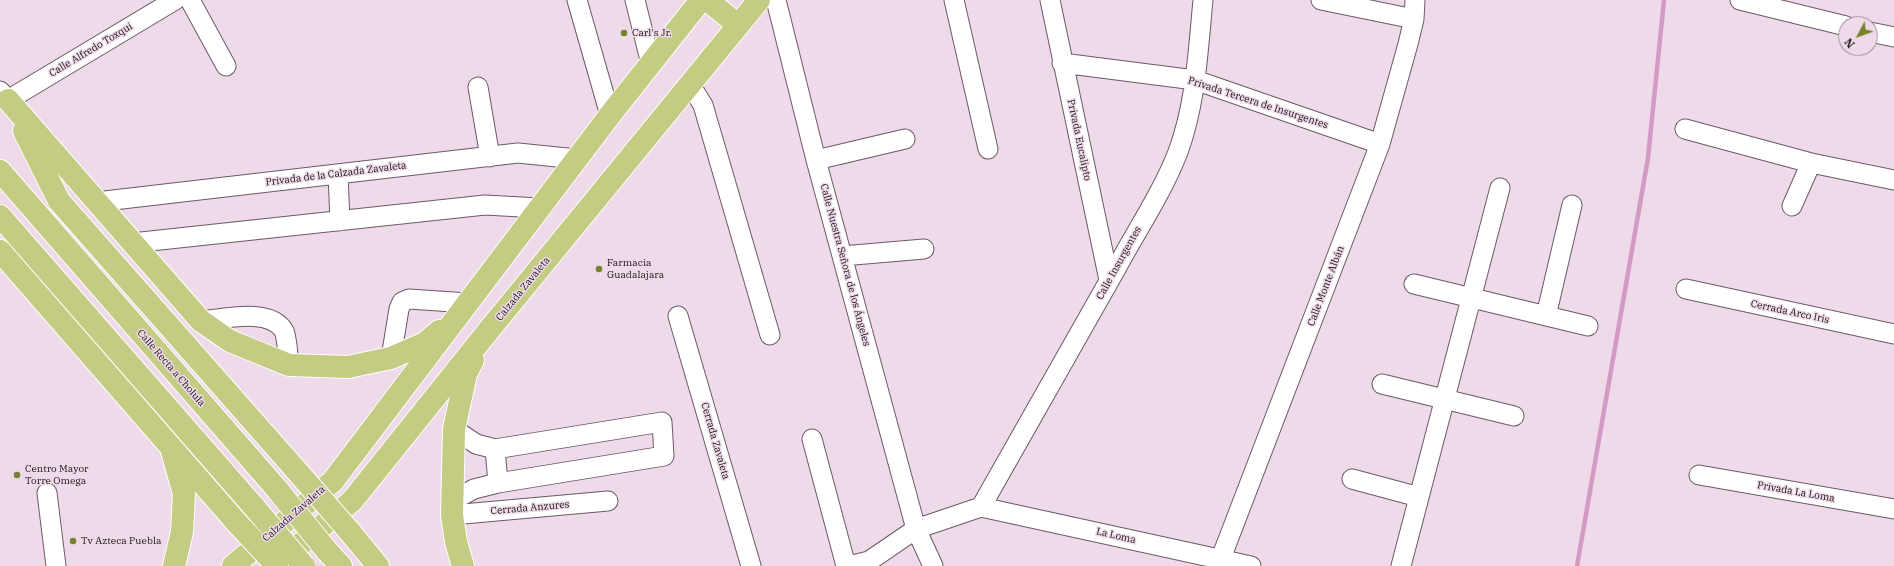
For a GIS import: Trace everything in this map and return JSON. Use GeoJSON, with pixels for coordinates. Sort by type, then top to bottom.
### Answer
{"type":"FeatureCollection","features":[{"type":"Feature","properties":{"kind":"main road","name":"Calzada Zavaleta"},"geometry":{"type":"LineString","coordinates":[[233,566],[333,481],[577,158],[701,0]]}},
{"type":"Feature","properties":{"kind":"main road"},"geometry":{"type":"LineString","coordinates":[[707,0],[738,26]]}},
{"type":"Feature","properties":{"kind":"main road","name":"Calzada Zavaleta"},"geometry":{"type":"LineString","coordinates":[[276,566],[352,501],[489,330],[691,86],[759,0]]}},
{"type":"Feature","properties":{"kind":"main road"},"geometry":{"type":"LineString","coordinates":[[4,95],[201,322],[230,341],[289,365],[348,368],[391,358],[425,343],[463,309]]}},
{"type":"Feature","properties":{"kind":"main road"},"geometry":{"type":"LineString","coordinates":[[4,95],[60,201],[296,470],[378,566]]}},
{"type":"Feature","properties":{"kind":"main road","name":"Calle Recta a Cholula"},"geometry":{"type":"LineString","coordinates":[[0,171],[276,488],[334,558]]}},
{"type":"Feature","properties":{"kind":"main road"},"geometry":{"type":"LineString","coordinates":[[0,216],[304,566]]}},
{"type":"Feature","properties":{"kind":"main road"},"geometry":{"type":"LineString","coordinates":[[0,251],[276,566]]}},
{"type":"Feature","properties":{"kind":"main road"},"geometry":{"type":"LineString","coordinates":[[463,566],[456,542],[452,508],[454,429],[466,374],[489,330]]}},
{"type":"Feature","properties":{"kind":"main road"},"geometry":{"type":"LineString","coordinates":[[171,446],[184,494],[182,532],[174,566]]}},
{"type":"Feature","properties":{"kind":"street","name":"Calle Alfredo Toxqui"},"geometry":{"type":"LineString","coordinates":[[4,95],[175,0]]}},
{"type":"Feature","properties":{"kind":"street"},"geometry":{"type":"LineString","coordinates":[[190,0],[226,66]]}},
{"type":"Feature","properties":{"kind":"street"},"geometry":{"type":"LineString","coordinates":[[578,0],[610,115]]}},
{"type":"Feature","properties":{"kind":"street"},"geometry":{"type":"LineString","coordinates":[[635,0],[651,64]]}},
{"type":"Feature","properties":{"kind":"street","name":"Calle Nuestra Señora de los Ángeles"},"geometry":{"type":"LineString","coordinates":[[776,0],[816,160],[916,529],[933,566]]}},
{"type":"Feature","properties":{"kind":"street"},"geometry":{"type":"LineString","coordinates":[[954,0],[988,149]]}},
{"type":"Feature","properties":{"kind":"street","name":"Privada Eucalipto"},"geometry":{"type":"LineString","coordinates":[[1050,0],[1062,63],[1109,280]]}},
{"type":"Feature","properties":{"kind":"street","name":"Calle Insurgentes"},"geometry":{"type":"LineString","coordinates":[[981,507],[1163,184],[1178,152],[1188,120],[1195,80],[1203,0]]}},
{"type":"Feature","properties":{"kind":"street"},"geometry":{"type":"LineString","coordinates":[[1321,0],[1414,19]]}},
{"type":"Feature","properties":{"kind":"street","name":"Calle Monte Albán"},"geometry":{"type":"LineString","coordinates":[[1219,563],[1380,144],[1408,44],[1414,19],[1415,0]]}},
{"type":"Feature","properties":{"kind":"street"},"geometry":{"type":"LineString","coordinates":[[1740,0],[1838,24]]}},
{"type":"Feature","properties":{"kind":"street"},"geometry":{"type":"LineString","coordinates":[[1878,34],[1894,38]]}},
{"type":"Feature","properties":{"kind":"street","name":"Privada Tercera de Insurgentes"},"geometry":{"type":"LineString","coordinates":[[1062,63],[1195,80],[1380,144]]}},
{"type":"Feature","properties":{"kind":"street"},"geometry":{"type":"LineString","coordinates":[[691,86],[703,105],[770,335]]}},
{"type":"Feature","properties":{"kind":"street"},"geometry":{"type":"LineString","coordinates":[[478,87],[490,157]]}},
{"type":"Feature","properties":{"kind":"street"},"geometry":{"type":"LineString","coordinates":[[1685,129],[1811,163],[1894,180]]}},
{"type":"Feature","properties":{"kind":"street"},"geometry":{"type":"LineString","coordinates":[[816,160],[905,139]]}},
{"type":"Feature","properties":{"kind":"street","name":"Privada de la Calzada Zavaleta"},"geometry":{"type":"LineString","coordinates":[[96,202],[518,153],[577,158]]}},
{"type":"Feature","properties":{"kind":"street"},"geometry":{"type":"LineString","coordinates":[[1792,206],[1811,163]]}},
{"type":"Feature","properties":{"kind":"street"},"geometry":{"type":"LineString","coordinates":[[338,174],[340,221]]}},
{"type":"Feature","properties":{"kind":"street"},"geometry":{"type":"LineString","coordinates":[[1400,566],[1500,188]]}},
{"type":"Feature","properties":{"kind":"street"},"geometry":{"type":"LineString","coordinates":[[132,243],[485,205],[539,208]]}},
{"type":"Feature","properties":{"kind":"street"},"geometry":{"type":"LineString","coordinates":[[1546,316],[1572,206]]}},
{"type":"Feature","properties":{"kind":"street"},"geometry":{"type":"LineString","coordinates":[[842,256],[924,249]]}},
{"type":"Feature","properties":{"kind":"street"},"geometry":{"type":"LineString","coordinates":[[1414,284],[1588,326]]}},
{"type":"Feature","properties":{"kind":"street","name":"Cerrada Arco Iris"},"geometry":{"type":"LineString","coordinates":[[1686,289],[1894,334]]}},
{"type":"Feature","properties":{"kind":"street"},"geometry":{"type":"LineString","coordinates":[[391,358],[399,309],[402,302],[409,299],[463,309]]}},
{"type":"Feature","properties":{"kind":"street"},"geometry":{"type":"LineString","coordinates":[[201,322],[255,316],[272,320],[284,331],[289,365]]}},
{"type":"Feature","properties":{"kind":"street","name":"Cerrada Zavaleta"},"geometry":{"type":"LineString","coordinates":[[678,316],[752,566]]}},
{"type":"Feature","properties":{"kind":"street"},"geometry":{"type":"LineString","coordinates":[[1382,384],[1514,416]]}},
{"type":"Feature","properties":{"kind":"street"},"geometry":{"type":"LineString","coordinates":[[452,508],[474,489],[498,482],[664,456],[662,422],[495,449],[476,444],[454,429]]}},
{"type":"Feature","properties":{"kind":"street"},"geometry":{"type":"LineString","coordinates":[[812,439],[848,566],[868,564],[916,529],[981,507]]}},
{"type":"Feature","properties":{"kind":"street"},"geometry":{"type":"LineString","coordinates":[[495,449],[498,482]]}},
{"type":"Feature","properties":{"kind":"street","name":"Privada La Loma"},"geometry":{"type":"LineString","coordinates":[[1699,475],[1894,509]]}},
{"type":"Feature","properties":{"kind":"street"},"geometry":{"type":"LineString","coordinates":[[1352,479],[1419,497]]}},
{"type":"Feature","properties":{"kind":"street"},"geometry":{"type":"LineString","coordinates":[[47,493],[56,566]]}},
{"type":"Feature","properties":{"kind":"street","name":"Cerrada Anzures"},"geometry":{"type":"LineString","coordinates":[[452,508],[608,500]]}},
{"type":"Feature","properties":{"kind":"street","name":"La Loma"},"geometry":{"type":"LineString","coordinates":[[981,507],[1219,563],[1251,566]]}},
{"type":"Feature","properties":{"kind":"waterway"},"geometry":{"type":"LineString","coordinates":[[1577,566],[1648,158],[1664,0]]}},
{"type":"Feature","properties":{"kind":"place","name":"Carl's Jr."},"geometry":{"type":"Point","coordinates":[624,33]}},
{"type":"Feature","properties":{"kind":"place","name":"Farmacia Guadalajara"},"geometry":{"type":"Point","coordinates":[599,269]}},
{"type":"Feature","properties":{"kind":"place","name":"Centro Mayor Torre Omega"},"geometry":{"type":"Point","coordinates":[17,475]}},
{"type":"Feature","properties":{"kind":"place","name":"Tv Azteca Puebla"},"geometry":{"type":"Point","coordinates":[73,541]}}]}
